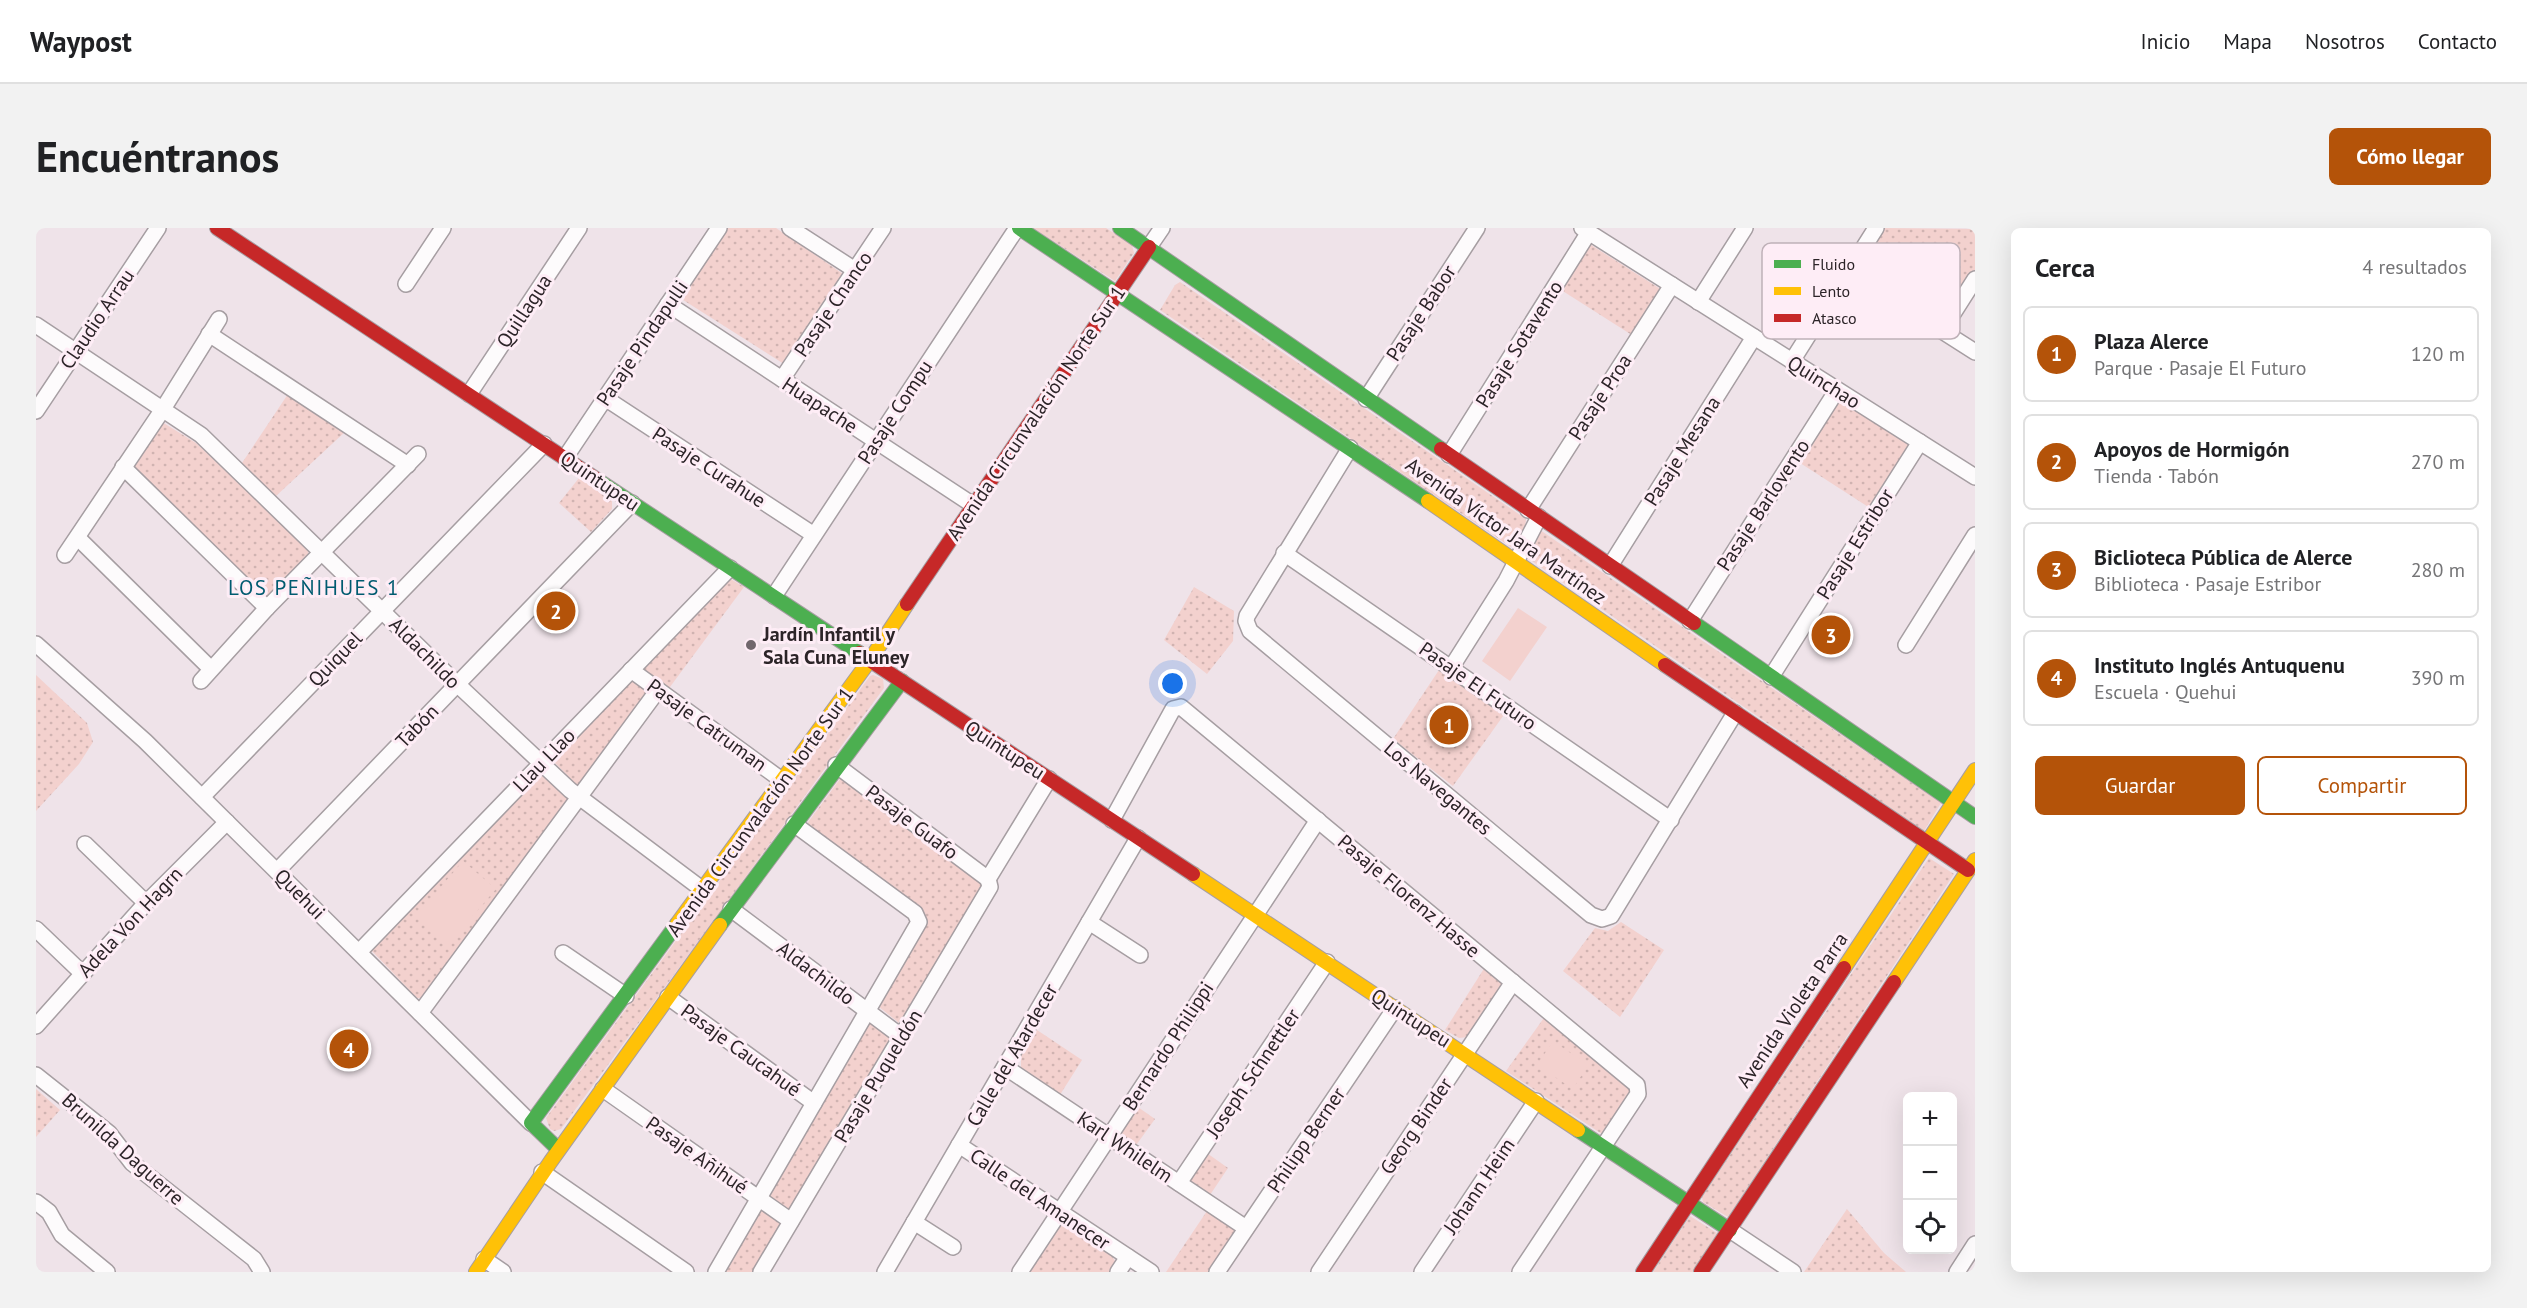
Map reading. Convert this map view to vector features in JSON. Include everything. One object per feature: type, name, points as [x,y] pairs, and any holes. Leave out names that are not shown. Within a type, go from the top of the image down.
[{"type":"street","name":"Claudio Arrau","points":[[36,411],[158,228]]},
{"type":"street","name":"Quintupeu","points":[[217,228],[1793,1272]]},
{"type":"street","points":[[406,284],[443,228]]},
{"type":"street","name":"Pasaje Pindapulli","points":[[565,458],[719,228]]},
{"type":"street","points":[[790,228],[855,270]]},
{"type":"street","name":"Pasaje Chanco","points":[[782,379],[883,228]]},
{"type":"street","name":"Avenida Víctor Jara Martínez","points":[[1018,228],[1350,448],[1927,843],[1973,868]]},
{"type":"street","name":"Pasaje Compu","points":[[774,596],[1018,228]]},
{"type":"street","name":"Avenida Víctor Jara Martínez","points":[[1120,228],[1975,817]]},
{"type":"street","name":"Avenida Circunvalación Norte Sur 1","points":[[531,1123],[870,660],[1162,228]]},
{"type":"street","name":"Pasaje Babor","points":[[1366,399],[1477,228]]},
{"type":"street","points":[[1698,302],[1745,228]]},
{"type":"street","points":[[1866,243],[1876,228]]},
{"type":"street","name":"Quinchao","points":[[1586,230],[1975,477]]},
{"type":"street","name":"Pasaje Sotavento","points":[[1449,455],[1586,230]]},
{"type":"street","name":"Quillagua","points":[[469,394],[571,231]]},
{"type":"street","points":[[1960,303],[1975,279]]},
{"type":"street","name":"Pasaje Proa","points":[[1451,668],[1506,581],[1534,514],[1672,285]]},
{"type":"street","name":"Huapache","points":[[668,304],[973,505]]},
{"type":"street","points":[[65,555],[163,409],[219,318]]},
{"type":"street","name":"Aldachildo","points":[[36,325],[201,435],[457,684],[579,798],[703,890]]},
{"type":"street","points":[[201,681],[267,608],[413,460],[209,334]]},
{"type":"street","name":"Pasaje Mesana","points":[[1610,566],[1754,337]]},
{"type":"street","points":[[1792,361],[1806,339]]},
{"type":"street","points":[[1955,339],[1975,352]]},
{"type":"street","name":"Pasaje Barlovento","points":[[1690,621],[1837,390]]},
{"type":"street","name":"Pasaje Curahue","points":[[605,398],[814,535]]},
{"type":"street","name":"Pasaje Estribor","points":[[1771,677],[1920,442]]},
{"type":"street","name":"Quiquel","points":[[202,797],[544,444]]},
{"type":"street","name":"Los Navegantes","points":[[1350,448],[1247,616],[1246,621],[1250,631],[1591,915],[1602,919],[1611,916],[1734,713]]},
{"type":"street","points":[[123,467],[267,608]]},
{"type":"street","name":"Tabón","points":[[277,871],[632,503]]},
{"type":"street","points":[[1906,645],[1975,535]]},
{"type":"street","points":[[78,538],[212,669]]},
{"type":"street","name":"Pasaje El Futuro","points":[[1284,553],[1671,820]]},
{"type":"street","name":"Llau Llao","points":[[358,952],[730,568]]},
{"type":"street","name":"Quehui","points":[[36,644],[145,741],[558,1149]]},
{"type":"street","name":"Pasaje Catruman","points":[[631,670],[783,781]]},
{"type":"street","name":"Avenida Circunvalación Norte Sur 1","points":[[480,1266],[558,1149],[731,909],[836,765],[902,681]]},
{"type":"street","points":[[420,1012],[658,690]]},
{"type":"street","name":"Pasaje Florenz Hasse","points":[[1112,820],[1173,709],[1176,706],[1181,707],[1637,1085],[1639,1089],[1603,1146]]},
{"type":"street","name":"Pasaje Guafo","points":[[836,765],[988,879]]},
{"type":"street","name":"Avenida Violeta Parra","points":[[1643,1272],[1975,770]]},
{"type":"street","name":"Pasaje Puqueldón","points":[[761,1272],[990,887],[988,879],[1049,779]]},
{"type":"street","name":"Bernardo Philippi","points":[[1020,1272],[1317,820]]},
{"type":"street","name":"Adela Von Hagrn","points":[[36,1026],[146,903],[227,822]]},
{"type":"street","name":"Pasaje Puqueldón","points":[[716,1272],[918,926],[919,919],[915,914],[794,824]]},
{"type":"street","name":"Calle del Atardecer","points":[[885,1272],[1138,838]]},
{"type":"street","points":[[85,844],[146,903]]},
{"type":"street","points":[[1701,1272],[1973,868]]},
{"type":"street","name":"Aldachildo","points":[[731,909],[902,1037]]},
{"type":"street","points":[[1089,922],[1140,955]]},
{"type":"street","points":[[36,929],[82,973]]},
{"type":"street","points":[[563,953],[626,996]]},
{"type":"street","name":"Joseph Schnettler","points":[[1179,1183],[1327,963]]},
{"type":"street","name":"Georg Binder","points":[[1319,1272],[1513,982]]},
{"type":"street","name":"Pasaje Caucahué","points":[[668,997],[814,1103]]},
{"type":"street","name":"Philipp Berner","points":[[1216,1272],[1395,1008]]},
{"type":"street","name":"Karl Whilelm","points":[[1005,1067],[1246,1228]]},
{"type":"street","name":"Brunilda Daguerre","points":[[36,1075],[110,1133],[132,1163],[254,1259],[262,1272]]},
{"type":"street","name":"Pasaje Añihué","points":[[603,1089],[791,1221]]},
{"type":"street","name":"Johann Heim","points":[[1422,1272],[1536,1101]]},
{"type":"street","name":"Calle del Amanecer","points":[[959,1145],[1151,1272]]},
{"type":"street","points":[[1520,1272],[1603,1146]]},
{"type":"street","points":[[542,1172],[686,1272]]},
{"type":"street","points":[[36,1202],[48,1212],[62,1235],[107,1272]]},
{"type":"street","points":[[914,1222],[953,1247]]},
{"type":"street","points":[[1957,1272],[1975,1244]]},
{"type":"street","points":[[1118,1272],[1128,1257]]},
{"type":"street","points":[[480,1266],[503,1272]]},
{"type":"shaded area","points":[[726,228],[776,228],[843,274],[784,364],[680,298]]},
{"type":"shaded area","points":[[1033,228],[1106,228],[1132,245],[1134,253],[1115,281]]},
{"type":"shaded area","points":[[1883,228],[1975,229],[1975,271],[1960,295],[1960,243],[1874,243]]},
{"type":"shaded area","points":[[1588,243],[1662,290],[1635,337],[1558,288]]},
{"type":"shaded area","points":[[1180,282],[1526,519],[1523,531],[1516,542],[1511,547],[1160,310],[1175,285]]},
{"type":"shaded area","points":[[288,394],[346,431],[276,496],[242,463]]},
{"type":"shaded area","points":[[1838,401],[1908,444],[1910,448],[1873,510],[1797,461]]},
{"type":"shaded area","points":[[162,422],[196,443],[307,548],[309,556],[268,597],[265,597],[135,471],[134,462]]},
{"type":"shaded area","points":[[579,478],[612,501],[612,509],[591,532],[559,503]]},
{"type":"shaded area","points":[[1540,530],[1941,803],[1924,831],[1526,557]]},
{"type":"shaded area","points":[[729,578],[744,587],[667,691],[642,670]]},
{"type":"shaded area","points":[[1194,587],[1234,611],[1233,641],[1207,674],[1164,640]]},
{"type":"shaded area","points":[[1518,608],[1547,627],[1510,681],[1482,661]]},
{"type":"shaded area","points":[[1441,667],[1506,712],[1453,786],[1393,739]]},
{"type":"shaded area","points":[[36,675],[87,723],[93,742],[79,764],[36,811]]},
{"type":"shaded area","points":[[870,676],[883,679],[884,688],[561,1129],[554,1131],[550,1129],[546,1118]]},
{"type":"shaded area","points":[[627,677],[651,691],[577,785],[552,760]]},
{"type":"shaded area","points":[[541,774],[569,800],[424,998],[417,998],[371,950]]},
{"type":"shaded area","points":[[840,779],[844,779],[985,884],[902,1023],[878,1006],[922,929],[806,825]]},
{"type":"shaded area","points":[[1929,858],[1954,874],[1728,1217],[1703,1202],[1702,1197]]},
{"type":"shaded area","points":[[463,861],[496,889],[448,945],[415,917]]},
{"type":"shaded area","points":[[1621,922],[1664,950],[1620,1017],[1563,971],[1595,928],[1608,931]]},
{"type":"shaded area","points":[[1485,967],[1502,981],[1503,986],[1468,1037],[1459,1038],[1445,1030]]},
{"type":"shaded area","points":[[1546,1015],[1634,1091],[1605,1136],[1506,1071]]},
{"type":"shaded area","points":[[869,1022],[888,1036],[891,1041],[788,1214],[764,1194]]},
{"type":"shaded area","points":[[1037,1030],[1082,1060],[1058,1098],[1021,1073],[1021,1056]]},
{"type":"shaded area","points":[[1553,1041],[1588,1065],[1573,1089],[1537,1065]]},
{"type":"shaded area","points":[[36,1089],[60,1110],[36,1137]]},
{"type":"shaded area","points":[[1135,1105],[1155,1119],[1134,1148],[1120,1138],[1118,1130]]},
{"type":"shaded area","points":[[1204,1151],[1228,1168],[1208,1198],[1190,1186],[1188,1175]]},
{"type":"shaded area","points":[[760,1208],[782,1224],[758,1272],[719,1272]]},
{"type":"shaded area","points":[[1209,1208],[1233,1224],[1237,1231],[1212,1272],[1166,1272]]},
{"type":"shaded area","points":[[1847,1209],[1884,1253],[1906,1272],[1804,1272]]},
{"type":"shaded area","points":[[1690,1216],[1717,1233],[1694,1272],[1653,1272]]},
{"type":"shaded area","points":[[1060,1223],[1112,1256],[1116,1263],[1112,1272],[1029,1272]]},
{"type":"traffic: fast","points":[[1019,228],[1428,501]]},
{"type":"traffic: fast","points":[[1120,228],[1441,449]]},
{"type":"traffic: fast","points":[[599,481],[859,653]]},
{"type":"traffic: fast","points":[[1694,623],[1975,817]]},
{"type":"traffic: fast","points":[[720,925],[902,681]]},
{"type":"traffic: fast","points":[[558,1149],[531,1123],[677,924]]},
{"type":"traffic: fast","points":[[1578,1130],[1730,1230]]},
{"type":"traffic: slow","points":[[1428,501],[1665,665]]},
{"type":"traffic: slow","points":[[677,924],[870,660],[907,604]]},
{"type":"traffic: slow","points":[[1844,968],[1975,770]]},
{"type":"traffic: slow","points":[[1894,982],[1975,860]]},
{"type":"traffic: slow","points":[[1193,874],[1578,1130]]},
{"type":"traffic: slow","points":[[476,1272],[551,1161],[720,925]]},
{"type":"traffic: jam","points":[[217,228],[599,481]]},
{"type":"traffic: jam","points":[[907,604],[1149,247]]},
{"type":"traffic: jam","points":[[1441,449],[1694,623]]},
{"type":"traffic: jam","points":[[859,653],[1193,874]]},
{"type":"traffic: jam","points":[[1665,665],[1968,870]]},
{"type":"traffic: jam","points":[[1643,1272],[1844,968]]},
{"type":"traffic: jam","points":[[1701,1272],[1894,982]]},
{"type":"place","name":"Apoyos de Hormigón","points":[[556,611]]},
{"type":"place","name":"Biclioteca Pública de Alerce","points":[[1831,635]]},
{"type":"place","name":"Jardín Infantil y Sala Cuna Eluney","points":[[751,645]]},
{"type":"place","name":"Plaza Alerce","points":[[1449,725]]},
{"type":"place","name":"Instituto Inglés Antuquenu","points":[[349,1049]]},
{"type":"district","name":"LOS PEÑIHUES 1","points":[[314,588]]}]
